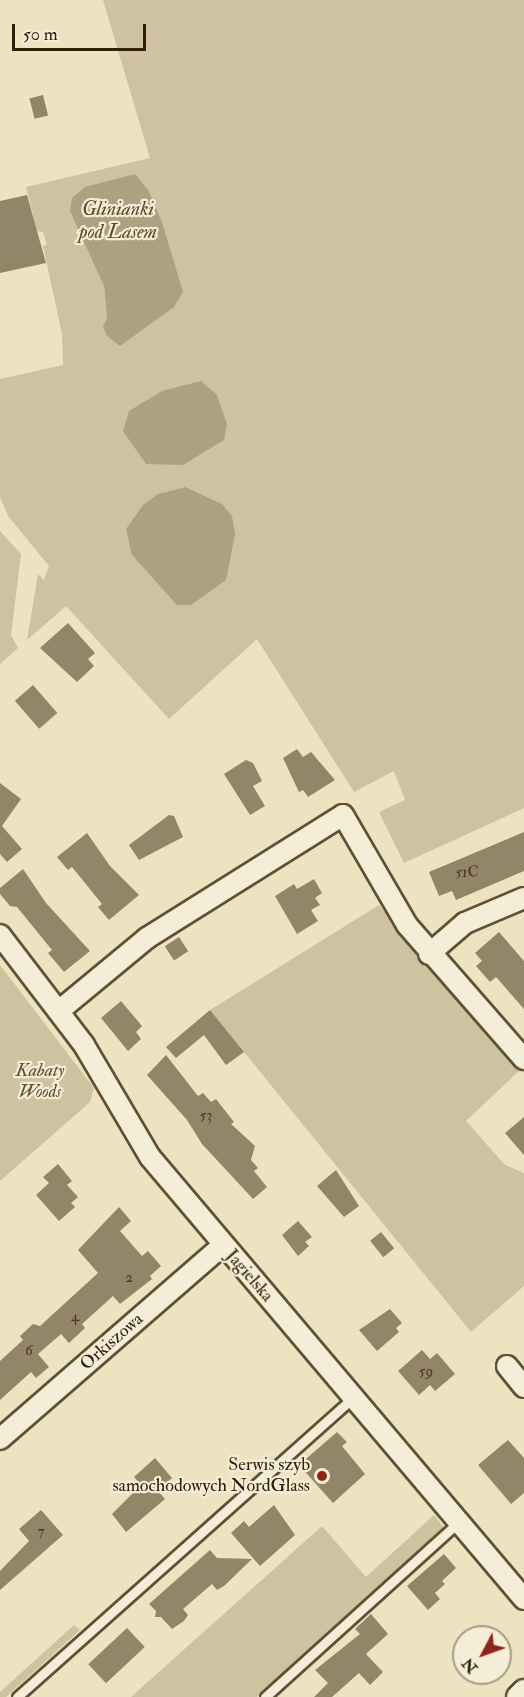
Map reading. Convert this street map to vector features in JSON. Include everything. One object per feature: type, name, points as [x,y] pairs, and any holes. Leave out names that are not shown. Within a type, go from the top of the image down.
[{"type":"street","points":[[60,1010],[147,938],[343,815],[406,925],[429,954],[524,1059]]},
{"type":"street","points":[[429,954],[465,923],[524,898]]},
{"type":"street","name":"Jagielska","points":[[0,935],[60,1010],[134,1135],[223,1245],[524,1599]]},
{"type":"street","name":"Orkiszowa","points":[[0,1439],[223,1245]]},
{"type":"street","points":[[507,1366],[524,1387]]},
{"type":"street","points":[[517,1697],[524,1690]]},
{"type":"lane","points":[[17,1697],[353,1398]]},
{"type":"lane","points":[[265,1697],[459,1522]]},
{"type":"green space","points":[[103,0],[524,0],[524,808],[404,863],[379,812],[405,800],[394,771],[354,792],[257,639],[169,719],[66,606],[27,640],[38,574],[44,580],[49,566],[8,516],[0,497],[0,379],[63,365],[62,334],[43,246],[47,245],[43,232],[37,231],[26,187],[150,158]],"holes":[[[89,247],[149,327],[107,318],[104,286]],[[187,487],[222,504],[178,605],[132,555]]]},
{"type":"green space","points":[[0,531],[21,554],[11,635],[18,648],[0,664]]},
{"type":"green space","points":[[379,905],[486,1035],[520,1070],[466,1121],[505,1165],[524,1173],[524,1286],[471,1332],[210,1010]]},
{"type":"green space","name":"Kabaty Woods","points":[[0,965],[94,1088],[90,1102],[0,1181]]},
{"type":"green space","points":[[434,1515],[445,1529],[257,1697],[131,1697],[322,1526],[366,1577]]},
{"type":"green space","points":[[74,1625],[80,1630],[6,1697],[0,1697],[0,1692]]},
{"type":"water","name":"Glinianki pod Lasem","points":[[135,174],[148,190],[162,222],[183,292],[174,307],[120,346],[107,336],[103,326],[107,318],[104,286],[70,211],[72,198],[85,187]]},
{"type":"water","points":[[201,381],[217,395],[227,424],[224,440],[183,465],[146,464],[123,431],[129,411],[162,391]]},
{"type":"water","points":[[186,487],[222,504],[232,516],[235,534],[226,580],[191,605],[177,605],[132,555],[126,529],[143,505],[158,494]]},
{"type":"building","points":[[43,95],[48,115],[34,119],[29,98]]},
{"type":"building","points":[[27,195],[46,263],[0,273],[0,201]]},
{"type":"building","points":[[68,623],[95,653],[88,659],[94,666],[77,682],[40,648]]},
{"type":"building","points":[[33,685],[57,713],[39,729],[15,701]]},
{"type":"building","points":[[297,749],[303,757],[311,752],[335,780],[308,797],[303,790],[299,792],[283,758]]},
{"type":"building","points":[[246,760],[253,763],[262,781],[253,786],[265,806],[250,815],[224,774]]},
{"type":"building","points":[[0,783],[21,799],[2,826],[22,849],[7,862],[0,854]]},
{"type":"building","points":[[169,815],[174,816],[183,837],[139,860],[129,845]]},
{"type":"building","points":[[524,832],[524,871],[456,900],[452,891],[439,896],[429,872]]},
{"type":"building","points":[[87,833],[110,866],[139,895],[109,920],[98,907],[102,904],[72,867],[68,870],[57,857]]},
{"type":"building","points":[[23,869],[46,903],[90,951],[64,972],[48,953],[52,950],[17,907],[10,906],[0,894],[0,888]]},
{"type":"building","points":[[314,879],[322,893],[315,898],[320,905],[311,910],[318,921],[297,934],[275,896],[294,884],[297,889]]},
{"type":"building","points":[[499,932],[524,961],[524,1009],[496,977],[490,982],[476,966],[482,961],[475,953]]},
{"type":"building","points":[[179,937],[188,951],[174,961],[165,946]]},
{"type":"building","points":[[121,1001],[142,1026],[136,1032],[141,1039],[128,1051],[101,1018]]},
{"type":"building","points":[[210,1010],[244,1052],[226,1065],[204,1035],[176,1058],[166,1047]]},
{"type":"building","points":[[166,1055],[198,1096],[203,1093],[211,1102],[216,1099],[234,1122],[231,1124],[255,1146],[251,1160],[258,1168],[254,1171],[267,1187],[253,1199],[202,1144],[187,1120],[147,1075]]},
{"type":"building","points":[[524,1117],[524,1155],[505,1133]]},
{"type":"building","points":[[58,1164],[72,1181],[67,1185],[78,1197],[71,1203],[75,1207],[59,1221],[36,1195],[49,1183],[43,1177]]},
{"type":"building","points":[[336,1170],[359,1206],[344,1217],[317,1186]]},
{"type":"building","points":[[119,1207],[131,1221],[120,1231],[142,1256],[148,1251],[161,1266],[150,1276],[152,1279],[120,1304],[113,1296],[82,1324],[85,1328],[69,1343],[61,1334],[38,1354],[49,1367],[36,1378],[31,1372],[0,1400],[0,1361],[23,1340],[20,1336],[33,1324],[40,1326],[98,1273],[78,1250]]},
{"type":"building","points":[[298,1221],[312,1237],[305,1242],[309,1246],[298,1256],[282,1235]]},
{"type":"building","points":[[381,1232],[394,1248],[383,1257],[370,1241]]},
{"type":"building","points":[[390,1309],[402,1323],[396,1328],[399,1332],[377,1351],[359,1330]]},
{"type":"building","points":[[422,1350],[430,1359],[437,1353],[455,1374],[435,1391],[430,1385],[419,1395],[398,1371]]},
{"type":"building","points":[[337,1432],[347,1442],[342,1446],[365,1474],[333,1503],[299,1465]]},
{"type":"building","points":[[508,1440],[524,1458],[524,1493],[511,1504],[478,1465]]},
{"type":"building","points":[[155,1458],[172,1478],[158,1491],[165,1499],[126,1532],[112,1514],[141,1485],[134,1477]]},
{"type":"building","points":[[274,1505],[295,1535],[260,1566],[231,1533],[244,1521],[249,1527]]},
{"type":"building","points":[[41,1510],[63,1535],[0,1590],[0,1571],[29,1541],[19,1529]]},
{"type":"building","points":[[210,1550],[217,1558],[252,1559],[224,1586],[217,1590],[212,1584],[183,1609],[188,1615],[184,1621],[172,1629],[161,1617],[155,1617],[156,1611],[149,1604]]},
{"type":"building","points":[[444,1554],[456,1568],[442,1581],[445,1584],[435,1593],[440,1599],[428,1610],[407,1586]]},
{"type":"building","points":[[371,1614],[388,1634],[366,1654],[383,1672],[370,1685],[359,1673],[332,1697],[314,1697],[328,1683],[315,1670],[360,1634],[355,1629]]},
{"type":"building","points":[[127,1628],[145,1647],[106,1683],[88,1664]]},
{"type":"place","name":"Serwis szyb samochodowych NordGlass","points":[[322,1476]]}]
